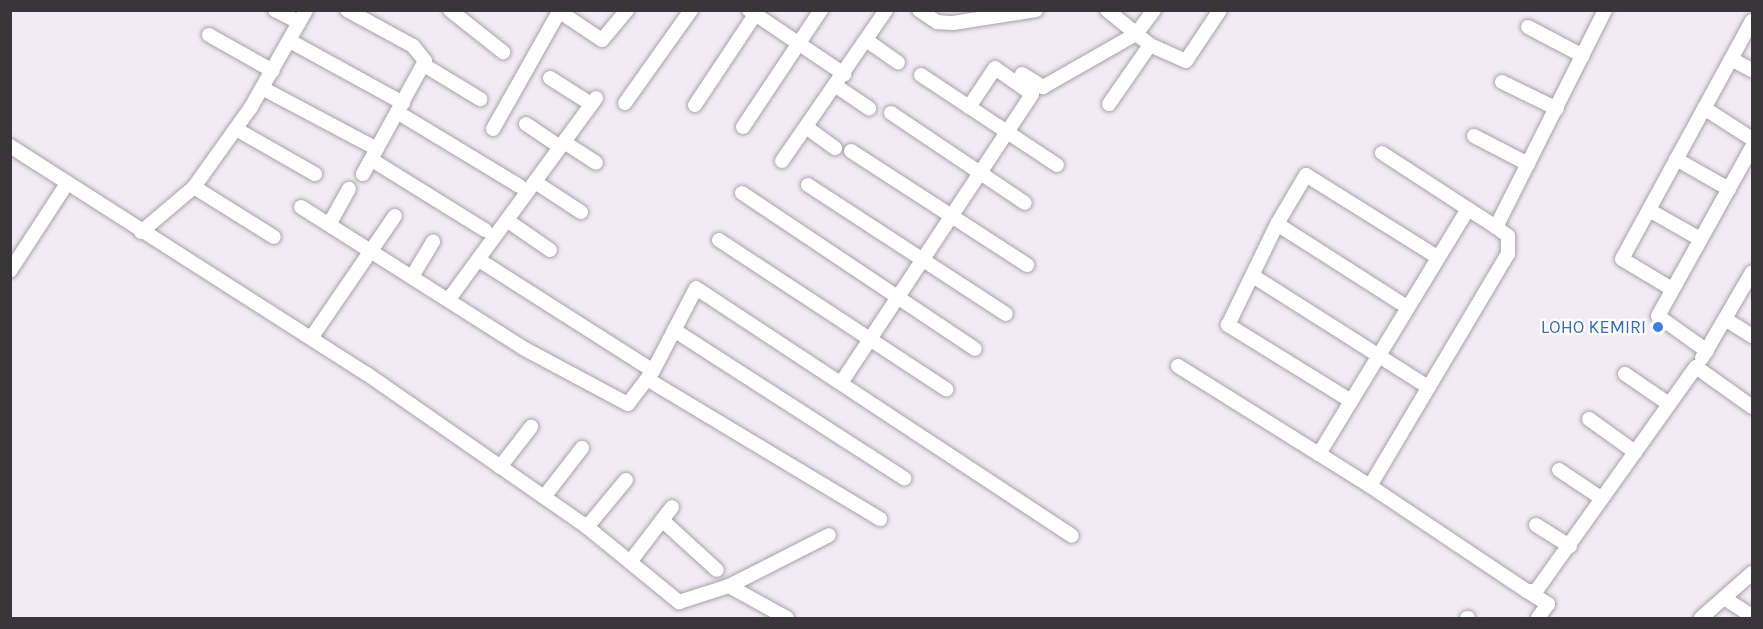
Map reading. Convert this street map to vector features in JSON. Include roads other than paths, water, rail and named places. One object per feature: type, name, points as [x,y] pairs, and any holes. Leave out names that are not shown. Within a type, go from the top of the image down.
[{"type":"street","points":[[141,232],[194,187],[236,129],[273,71],[303,16],[275,10]]},
{"type":"street","points":[[347,10],[413,46],[423,54],[424,65],[363,174]]},
{"type":"street","points":[[450,10],[503,52]]},
{"type":"street","points":[[493,129],[558,11],[602,40],[627,10]]},
{"type":"street","points":[[625,103],[691,10]]},
{"type":"street","points":[[743,127],[821,10]]},
{"type":"street","points":[[782,161],[840,80],[886,10]]},
{"type":"street","points":[[919,10],[937,22],[953,23],[1036,10]]},
{"type":"street","points":[[1107,10],[1150,45],[1186,61],[1220,10]]},
{"type":"street","points":[[1022,74],[1043,87],[1136,34],[1154,10]]},
{"type":"street","points":[[1496,227],[1605,10]]},
{"type":"street","points":[[695,105],[754,12],[800,43],[869,108]]},
{"type":"street","points":[[1671,289],[1622,259],[1752,21]]},
{"type":"street","points":[[1528,27],[1583,56]]},
{"type":"street","points":[[209,35],[273,71]]},
{"type":"street","points":[[866,40],[898,62]]},
{"type":"street","points":[[290,41],[400,107],[519,186]]},
{"type":"street","points":[[1109,104],[1150,45]]},
{"type":"street","points":[[1731,59],[1752,70]]},
{"type":"street","points":[[424,65],[480,99]]},
{"type":"street","points":[[841,383],[1032,94],[995,68],[969,106]]},
{"type":"street","points":[[921,75],[1057,165]]},
{"type":"street","points":[[449,299],[594,101],[550,78]]},
{"type":"street","points":[[1502,82],[1557,109]]},
{"type":"street","points":[[262,88],[375,154],[485,230]]},
{"type":"street","points":[[1704,108],[1752,139]]},
{"type":"street","points":[[891,114],[1025,203]]},
{"type":"street","points":[[526,124],[596,163]]},
{"type":"street","points":[[806,127],[835,148]]},
{"type":"street","points":[[236,129],[315,174]]},
{"type":"street","points":[[1474,136],[1528,164]]},
{"type":"street","points":[[10,146],[66,185],[311,339],[500,467],[587,527],[679,602],[729,586],[829,535]]},
{"type":"street","points":[[1707,351],[1659,321],[1671,289],[1752,147]]},
{"type":"street","points":[[851,152],[1027,265]]},
{"type":"street","points":[[1370,486],[1508,254],[1508,236],[1382,153]]},
{"type":"street","points":[[1676,159],[1729,189]]},
{"type":"street","points":[[1351,401],[1229,327],[1277,224],[1306,175],[1437,257]]},
{"type":"street","points":[[535,182],[581,212]]},
{"type":"street","points":[[10,271],[66,185]]},
{"type":"street","points":[[808,185],[1006,314]]},
{"type":"street","points":[[194,187],[274,237]]},
{"type":"street","points":[[330,223],[349,189]]},
{"type":"street","points":[[742,193],[975,349]]},
{"type":"street","points":[[302,207],[375,250],[449,299],[615,401],[627,404],[650,375],[696,288],[1072,536]]},
{"type":"street","points":[[1318,454],[1468,208]]},
{"type":"street","points":[[1649,210],[1700,239]]},
{"type":"street","points":[[311,339],[375,250],[394,216]]},
{"type":"street","points":[[508,220],[550,250]]},
{"type":"street","points":[[1277,224],[1407,307]]},
{"type":"street","points":[[719,240],[946,390]]},
{"type":"street","points":[[413,275],[433,242]]},
{"type":"street","points":[[479,260],[650,375],[880,519]]},
{"type":"street","points":[[1527,591],[1540,587],[1570,546],[1601,498],[1707,351],[1752,272]]},
{"type":"street","points":[[1253,276],[1428,387]]},
{"type":"street","points":[[1725,319],[1752,336]]},
{"type":"street","points":[[674,330],[904,478]]},
{"type":"street","points":[[1178,366],[1370,486],[1548,604],[1538,618]]},
{"type":"street","points":[[1696,367],[1752,407]]},
{"type":"street","points":[[1625,374],[1669,404]]},
{"type":"street","points":[[1589,419],[1635,452]]},
{"type":"street","points":[[500,467],[531,427]]},
{"type":"street","points":[[544,497],[582,448]]},
{"type":"street","points":[[1559,470],[1601,498]]},
{"type":"street","points":[[587,527],[626,480]]},
{"type":"street","points":[[630,562],[672,507]]},
{"type":"street","points":[[662,520],[717,570]]},
{"type":"street","points":[[1536,525],[1570,546]]},
{"type":"street","points":[[1701,618],[1752,573]]},
{"type":"street","points":[[729,586],[787,618]]},
{"type":"street","points":[[1724,598],[1752,616]]},
{"type":"place","name":"LOHO KEMIRI","points":[[1658,327]]}]
